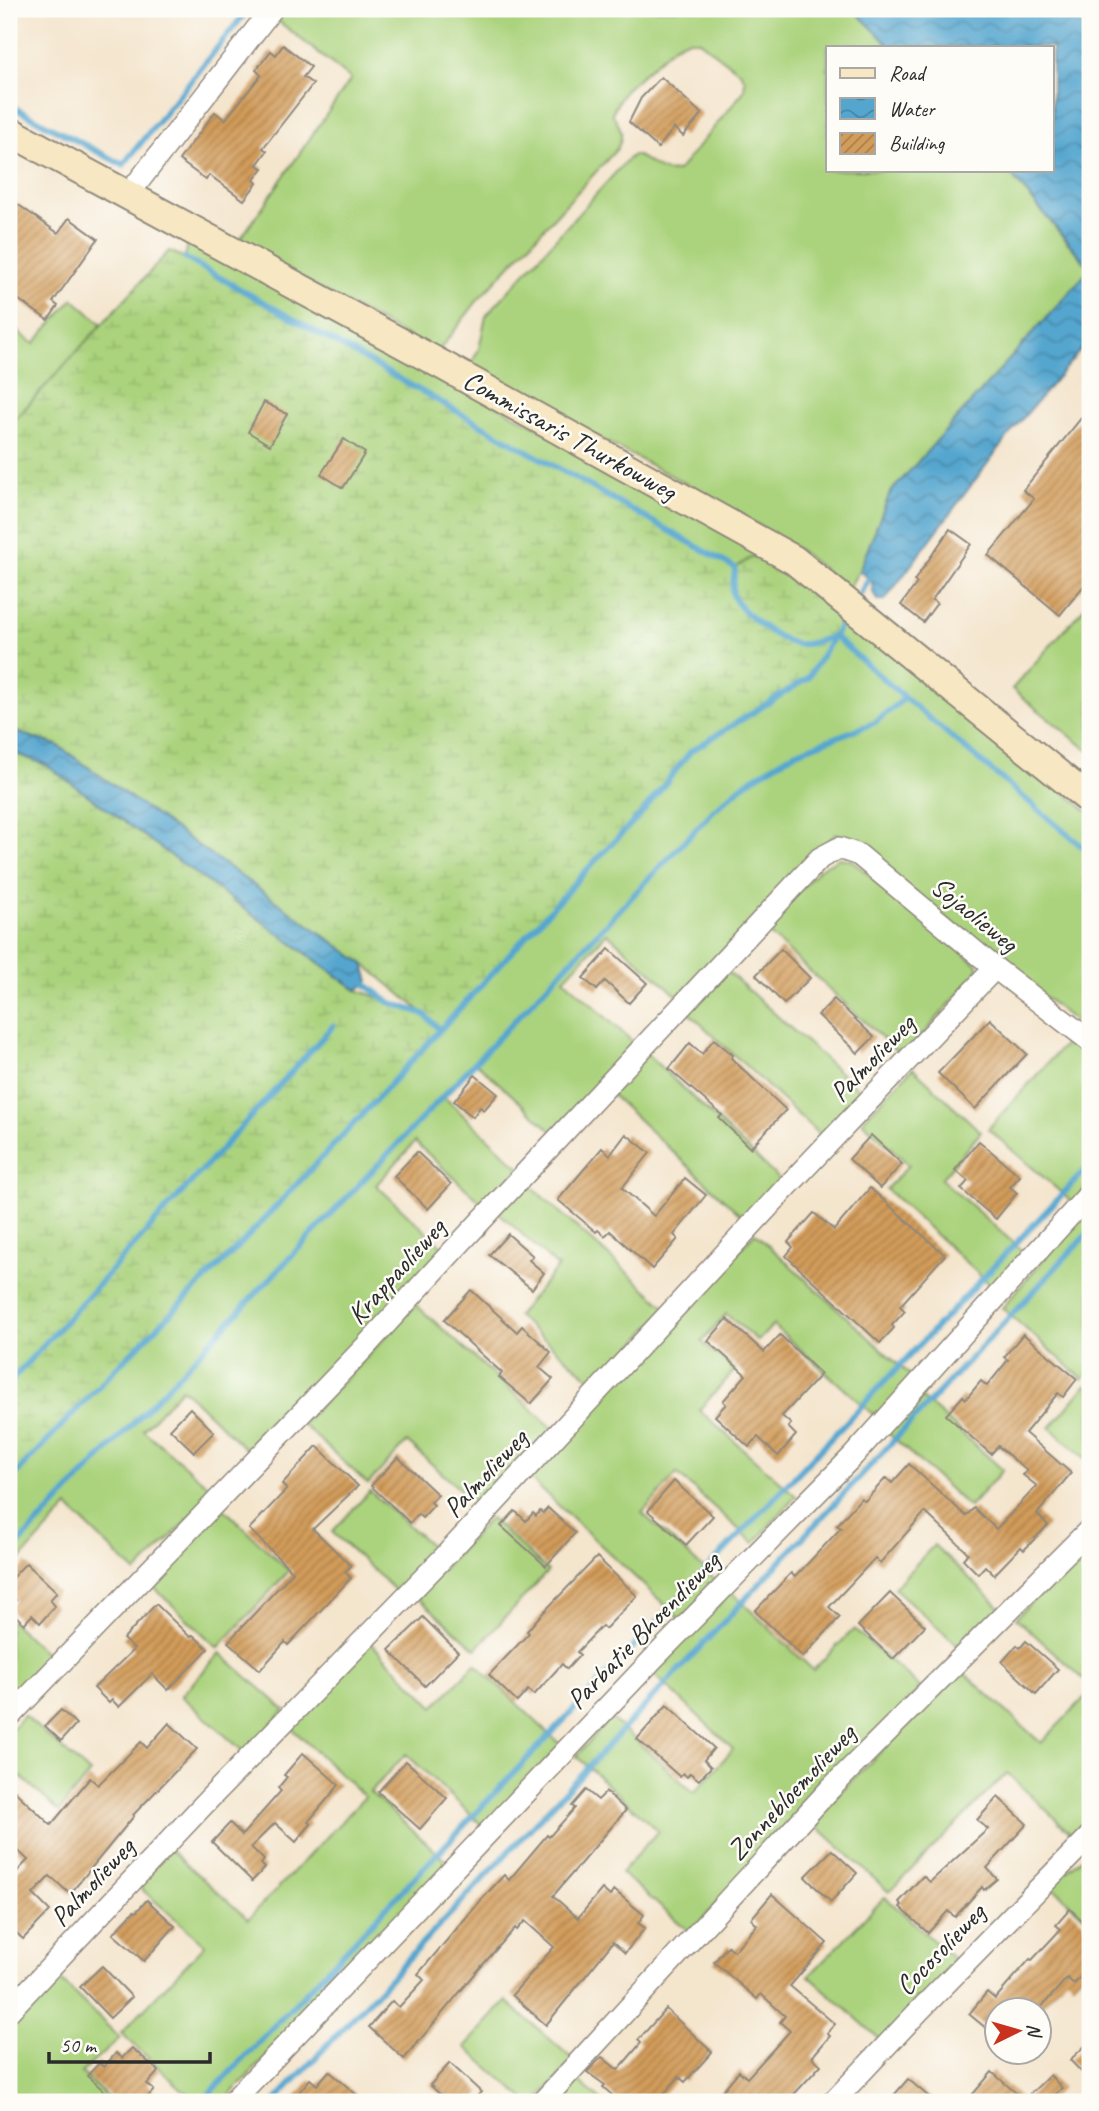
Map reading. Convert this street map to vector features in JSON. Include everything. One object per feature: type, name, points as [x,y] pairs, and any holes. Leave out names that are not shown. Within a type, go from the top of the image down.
[{"type":"main road","name":"Commissaris Thurkowweg","points":[[9,131],[444,366],[794,560],[1090,800]]},
{"type":"street","points":[[128,195],[272,9]]},
{"type":"street","name":"Sojaolieweg","points":[[820,858],[839,848],[859,855],[995,968],[1090,1041]]},
{"type":"street","name":"Krappaolieweg","points":[[9,1717],[364,1348],[820,858]]},
{"type":"street","name":"Palmolieweg","points":[[9,2011],[209,1799],[446,1555],[782,1192],[995,968]]},
{"type":"street","name":"Parbatie Bhoendieweg","points":[[232,2102],[653,1659],[852,1456],[1090,1193]]},
{"type":"street","name":"Zonnebloemolieweg","points":[[542,2102],[831,1788],[1090,1529]]},
{"type":"street","name":"Cocosolieweg","points":[[833,2102],[1090,1836]]},
{"type":"green space","points":[[278,9],[853,9],[890,46],[826,46],[826,172],[1009,172],[1090,269],[890,493],[859,571],[848,589],[799,550],[706,494],[468,369],[479,349],[486,316],[626,161],[633,155],[660,170],[679,170],[744,91],[745,80],[741,73],[698,40],[686,40],[674,46],[625,90],[612,113],[621,131],[617,149],[478,300],[437,353],[237,244],[351,79],[272,16]]},
{"type":"green space","points":[[189,238],[763,550],[735,568],[185,258]]},
{"type":"green space","points":[[169,251],[735,568],[763,550],[846,616],[808,678],[690,751],[641,814],[373,1103],[238,1247],[115,1369],[9,1481],[9,751],[46,765],[357,990],[422,1012],[364,964],[57,745],[9,730],[9,426]]},
{"type":"green space","points":[[73,299],[102,324],[9,426],[9,325],[34,344]]},
{"type":"green space","points":[[1090,601],[1090,752],[1012,689]]},
{"type":"green space","points":[[846,616],[1090,813],[1090,1030],[1088,1032],[863,851],[836,833],[680,998],[607,933],[564,979],[635,1044],[553,1132],[475,1062],[443,1096],[520,1168],[485,1206],[415,1142],[376,1185],[445,1249],[253,1456],[182,1388],[143,1430],[215,1491],[136,1573],[68,1507],[9,1572],[9,1481],[115,1369],[238,1247],[373,1103],[641,814],[691,751],[808,678]]},
{"type":"green space","points":[[839,858],[851,860],[978,965],[978,972],[903,1057],[764,929],[818,870]]},
{"type":"green space","points":[[725,969],[866,1096],[825,1140],[687,1011]]},
{"type":"green space","points":[[1073,1035],[1090,1049],[1090,1183],[1073,1203],[988,1129]]},
{"type":"green space","points":[[647,1054],[782,1182],[748,1222],[611,1094]]},
{"type":"green space","points":[[913,1068],[981,1132],[941,1179],[1025,1253],[995,1289],[886,1189],[909,1165],[862,1121]]},
{"type":"green space","points":[[526,1182],[667,1308],[598,1385],[517,1316],[558,1267],[498,1212]]},
{"type":"green space","points":[[1090,1206],[1090,1371],[1083,1379],[1002,1308]]},
{"type":"green space","points":[[755,1233],[913,1378],[877,1418],[773,1325],[758,1341],[726,1314],[702,1342],[735,1370],[699,1410],[796,1496],[754,1543],[677,1474],[642,1513],[717,1581],[681,1620],[528,1477]]},
{"type":"green space","points":[[416,1305],[555,1430],[482,1509],[407,1442],[368,1484],[302,1424]]},
{"type":"green space","points":[[1086,1385],[1090,1388],[1090,1462],[1050,1428]]},
{"type":"green space","points":[[919,1395],[1003,1470],[969,1507],[887,1432]]},
{"type":"green space","points":[[370,1491],[437,1551],[398,1593],[332,1532]]},
{"type":"green space","points":[[220,1505],[289,1571],[218,1648],[146,1580]]},
{"type":"green space","points":[[490,1518],[548,1571],[476,1649],[417,1597]]},
{"type":"green space","points":[[1090,1539],[1090,1685],[1016,1618]]},
{"type":"green space","points":[[934,1545],[1002,1609],[963,1650],[894,1588]]},
{"type":"green space","points":[[731,1592],[813,1670],[854,1629],[921,1688],[690,1932],[621,1873],[658,1831],[576,1756],[611,1718],[694,1793],[733,1749],[653,1673]]},
{"type":"green space","points":[[9,1619],[52,1659],[18,1699],[9,1690]]},
{"type":"green space","points":[[369,1641],[434,1707],[475,1664],[561,1745],[484,1827],[406,1754],[370,1792],[450,1864],[223,2102],[196,2102],[121,2033],[205,1945],[138,1886],[170,1850],[248,1919],[365,1797],[288,1725]]},
{"type":"green space","points":[[220,1653],[285,1710],[245,1753],[181,1696]]},
{"type":"green space","points":[[962,1671],[1041,1743],[1090,1692],[1090,1829],[1079,1841],[1007,1773],[889,1892],[811,1821]]},
{"type":"green space","points":[[24,1715],[90,1773],[59,1811],[9,1766],[9,1732]]},
{"type":"green space","points":[[1090,1850],[1090,1922],[1051,1886]]},
{"type":"green space","points":[[885,1897],[959,1964],[883,2042],[809,1976]]},
{"type":"green space","points":[[52,1972],[120,2038],[81,2073],[113,2102],[9,2102],[9,2018]]},
{"type":"green space","points":[[506,2001],[574,2060],[536,2102],[528,2102],[465,2047]]},
{"type":"green space","points":[[574,2077],[603,2102],[550,2102]]},
{"type":"water","points":[[853,9],[1090,9],[1090,268],[1009,172],[1054,172],[1054,46],[890,46]]},
{"type":"water","points":[[1090,269],[1090,339],[1012,431],[885,600],[877,600],[872,581],[859,571],[890,493]]},
{"type":"water","points":[[9,730],[57,745],[364,964],[369,981],[357,990],[46,765],[9,751]]},
{"type":"building","points":[[283,45],[311,67],[303,77],[313,84],[263,148],[267,151],[257,165],[263,168],[254,180],[257,183],[244,200],[209,175],[206,180],[179,160],[215,112],[225,120],[261,75],[256,70],[271,51],[276,55]]},
{"type":"building","points":[[661,77],[702,114],[683,136],[674,128],[658,148],[629,122],[641,98]]},
{"type":"building","points":[[9,198],[58,233],[69,218],[98,239],[53,302],[58,306],[48,320],[9,293]]},
{"type":"building","points":[[264,402],[287,414],[270,445],[248,432]]},
{"type":"building","points":[[1090,407],[1090,578],[1060,615],[988,555],[1034,499],[1023,490]]},
{"type":"building","points":[[344,439],[365,453],[343,488],[321,474]]},
{"type":"building","points":[[950,529],[971,544],[932,600],[937,603],[923,622],[901,605]]},
{"type":"building","points":[[609,949],[647,983],[629,1003],[605,981],[597,990],[583,978]]},
{"type":"building","points":[[781,949],[810,978],[784,1004],[756,975]]},
{"type":"building","points":[[834,999],[874,1037],[858,1053],[818,1015]]},
{"type":"building","points":[[990,1019],[1027,1054],[975,1109],[938,1073]]},
{"type":"building","points":[[714,1039],[786,1110],[750,1148],[719,1118],[722,1115],[669,1069],[690,1043],[702,1054]]},
{"type":"building","points":[[475,1075],[498,1094],[484,1110],[480,1107],[473,1117],[454,1101]]},
{"type":"building","points":[[626,1134],[650,1153],[622,1188],[654,1216],[685,1178],[706,1195],[674,1235],[678,1239],[652,1269],[610,1231],[605,1236],[598,1230],[596,1232],[558,1200],[602,1148],[610,1155]]},
{"type":"building","points":[[871,1135],[902,1164],[880,1188],[849,1159]]},
{"type":"building","points":[[979,1141],[1020,1176],[1010,1187],[1017,1193],[996,1219],[961,1189],[968,1181],[955,1170]]},
{"type":"building","points":[[417,1152],[451,1184],[428,1209],[394,1176]]},
{"type":"building","points":[[870,1188],[945,1255],[900,1306],[905,1311],[880,1343],[786,1256],[793,1247],[788,1242],[814,1213],[834,1230]]},
{"type":"building","points":[[508,1234],[533,1256],[529,1260],[544,1273],[532,1289],[489,1255]]},
{"type":"building","points":[[471,1290],[517,1332],[522,1326],[551,1352],[539,1367],[553,1379],[531,1404],[499,1377],[502,1373],[444,1320]]},
{"type":"building","points":[[727,1319],[764,1352],[780,1335],[821,1374],[782,1416],[791,1424],[788,1427],[796,1435],[778,1456],[758,1437],[749,1447],[715,1416],[726,1404],[723,1401],[746,1375],[708,1341]]},
{"type":"building","points":[[1023,1334],[1077,1379],[1063,1397],[1058,1393],[1025,1433],[1071,1473],[1037,1514],[1048,1525],[1024,1550],[1021,1547],[994,1575],[985,1566],[978,1574],[963,1559],[968,1553],[925,1512],[880,1563],[875,1558],[829,1607],[840,1617],[803,1657],[755,1611],[791,1573],[795,1577],[841,1528],[837,1525],[861,1498],[865,1501],[886,1478],[892,1483],[909,1464],[966,1516],[974,1508],[996,1529],[1037,1486],[1023,1475],[1027,1471],[998,1446],[991,1454],[946,1415],[963,1396],[966,1399],[981,1381],[987,1386],[1008,1360],[1004,1357]]},
{"type":"building","points":[[190,1408],[214,1432],[194,1452],[170,1429]]},
{"type":"building","points":[[317,1446],[358,1486],[313,1529],[351,1566],[345,1572],[351,1578],[288,1645],[285,1642],[260,1670],[228,1642],[293,1572],[249,1529],[287,1489],[282,1484]]},
{"type":"building","points":[[398,1457],[438,1495],[431,1502],[434,1505],[422,1518],[418,1514],[410,1523],[371,1486]]},
{"type":"building","points":[[674,1481],[713,1516],[686,1545],[648,1511]]},
{"type":"building","points":[[548,1508],[575,1533],[546,1566],[501,1526],[515,1511],[526,1521],[533,1513],[536,1516]]},
{"type":"building","points":[[597,1557],[637,1596],[605,1629],[602,1626],[577,1652],[580,1655],[567,1669],[562,1664],[534,1695],[528,1690],[517,1702],[489,1675],[529,1633],[527,1631],[538,1618]]},
{"type":"building","points":[[26,1563],[57,1592],[50,1600],[55,1606],[40,1623],[32,1615],[24,1624],[9,1609],[16,1600],[9,1593],[9,1581]]},
{"type":"building","points":[[890,1593],[925,1626],[893,1659],[858,1626]]},
{"type":"building","points":[[156,1604],[190,1637],[193,1635],[208,1649],[168,1690],[152,1674],[119,1707],[112,1700],[109,1703],[94,1688],[134,1649],[123,1639]]},
{"type":"building","points":[[423,1617],[458,1652],[425,1686],[389,1650]]},
{"type":"building","points":[[1026,1641],[1058,1669],[1036,1694],[1002,1662],[1017,1645],[1020,1648]]},
{"type":"building","points":[[667,1705],[714,1748],[704,1760],[711,1767],[699,1780],[690,1773],[687,1777],[683,1773],[680,1777],[637,1739]]},
{"type":"building","points":[[61,1710],[76,1724],[61,1741],[45,1726]]},
{"type":"building","points":[[169,1723],[197,1749],[133,1815],[70,1894],[50,1876],[33,1894],[50,1911],[23,1939],[9,1926],[9,1880],[28,1860],[9,1842],[9,1786],[51,1825],[90,1778],[98,1785],[141,1742],[147,1748]]},
{"type":"building","points":[[303,1753],[339,1785],[308,1822],[311,1824],[296,1842],[275,1823],[251,1847],[264,1860],[261,1864],[265,1868],[252,1881],[212,1842],[230,1823],[242,1835],[281,1791],[278,1788],[287,1777],[284,1775]]},
{"type":"building","points":[[406,1761],[447,1798],[420,1829],[378,1792]]},
{"type":"building","points":[[586,1790],[598,1800],[606,1792],[626,1810],[553,1896],[578,1918],[602,1889],[610,1896],[614,1890],[644,1915],[638,1923],[645,1928],[625,1953],[613,1942],[546,2025],[512,1995],[554,1947],[525,1921],[517,1930],[515,1928],[479,1969],[404,2059],[369,2027],[392,2001],[399,2007],[424,1980],[418,1974],[504,1875],[509,1880],[547,1835],[549,1837],[575,1808],[572,1806]]},
{"type":"building","points":[[998,1797],[1027,1824],[987,1868],[997,1879],[984,1890],[982,1887],[955,1917],[948,1911],[928,1933],[900,1907],[902,1905],[899,1902],[923,1876],[930,1882],[988,1829],[977,1820]]},
{"type":"building","points":[[832,1850],[857,1873],[831,1902],[805,1877]]},
{"type":"building","points":[[772,1894],[827,1943],[790,1986],[835,2024],[827,2033],[830,2036],[812,2057],[821,2065],[787,2102],[713,2102],[739,2071],[747,2078],[790,2031],[780,2022],[785,2016],[761,1994],[757,1999],[714,1962],[728,1946],[734,1951],[757,1925],[751,1919]]},
{"type":"building","points":[[147,1900],[175,1926],[144,1961],[113,1934]]},
{"type":"building","points":[[1070,1909],[1090,1928],[1090,1967],[1074,1984],[1067,1978],[1051,1996],[998,1996],[1061,1929],[1056,1925]]},
{"type":"building","points":[[102,1966],[132,1997],[110,2018],[80,1987]]},
{"type":"building","points":[[987,1992],[992,1996],[984,1996],[984,2026],[969,2014]]},
{"type":"building","points":[[666,2009],[712,2052],[685,2082],[679,2077],[657,2102],[620,2102],[603,2087],[605,2085],[587,2072],[602,2057],[618,2070],[641,2043],[638,2040]]},
{"type":"building","points":[[1090,2041],[1090,2081],[1070,2060]]},
{"type":"building","points":[[132,2048],[159,2071],[147,2084],[154,2090],[143,2102],[117,2102],[87,2076],[99,2063],[104,2067],[116,2053],[122,2058]]},
{"type":"building","points":[[450,2063],[481,2092],[472,2102],[448,2102],[430,2085]]},
{"type":"building","points":[[329,2071],[365,2102],[291,2102],[310,2079],[317,2085]]},
{"type":"building","points":[[992,2072],[1024,2100],[1050,2075],[1062,2088],[1047,2102],[966,2102]]},
{"type":"building","points":[[908,2079],[935,2102],[888,2102]]},
{"type":"waterway","points":[[9,105],[123,165],[246,12]]},
{"type":"waterway","points":[[9,1554],[715,809],[747,782],[794,753],[874,723],[905,698],[834,636],[797,644],[761,625],[743,609],[733,595],[735,568],[185,258]]},
{"type":"waterway","points":[[855,602],[873,572]]},
{"type":"waterway","points":[[9,1481],[115,1369],[238,1247],[373,1103],[641,814],[691,751],[808,678],[847,614]]},
{"type":"waterway","points":[[905,698],[1090,853]]},
{"type":"waterway","points":[[360,980],[389,1002],[424,1014],[440,1030]]},
{"type":"waterway","points":[[9,1383],[333,1026]]},
{"type":"waterway","points":[[202,2102],[1090,1165]]},
{"type":"waterway","points":[[274,2102],[1090,1231]]}]
